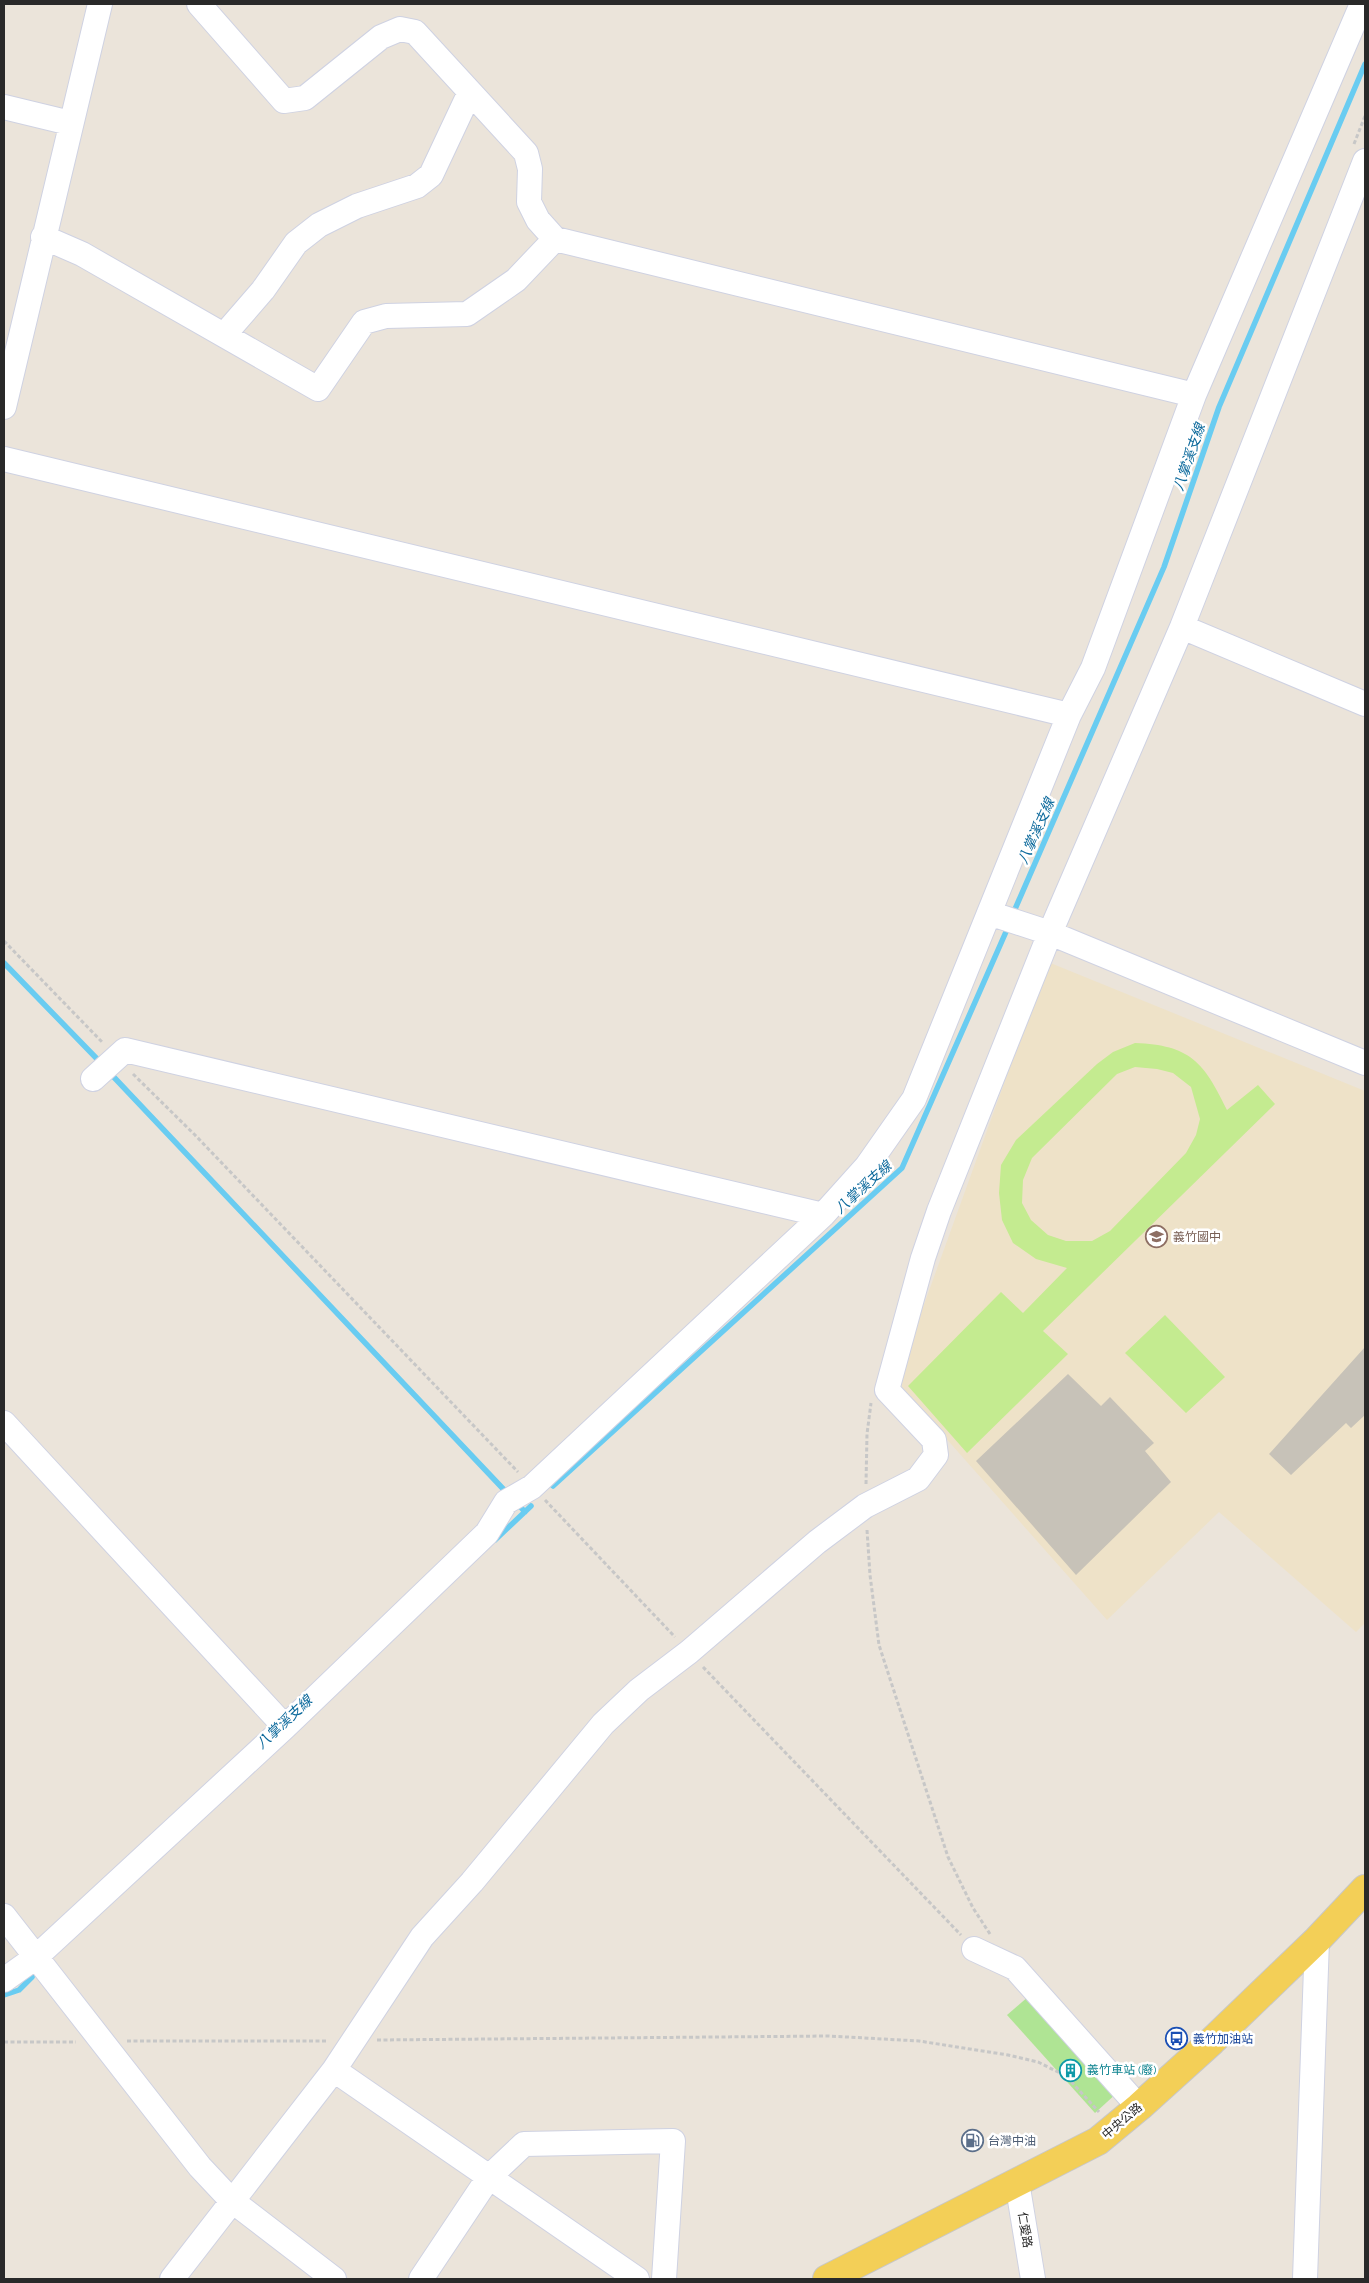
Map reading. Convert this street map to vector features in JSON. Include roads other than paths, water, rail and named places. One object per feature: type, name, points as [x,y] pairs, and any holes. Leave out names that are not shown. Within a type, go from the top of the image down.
[{"type":"main road","name":"中央公路","points":[[826,2279],[1098,2140],[1131,2098],[1317,1940],[1365,1889]]},
{"type":"street","points":[[4,407],[70,123],[100,4]]},
{"type":"street","points":[[198,4],[284,101],[306,98],[381,37],[400,29],[415,32],[526,153],[530,169],[529,202],[538,220],[555,239],[1194,395]]},
{"type":"street","points":[[4,1980],[36,1957],[285,1728],[487,1533],[521,1493],[823,1215],[867,1166],[914,1099],[1004,917],[1069,715],[1093,668],[1194,395],[1362,4]]},
{"type":"street","points":[[224,335],[263,290],[296,244],[319,224],[357,206],[417,186],[431,175],[470,92]]},
{"type":"street","points":[[4,107],[70,123]]},
{"type":"street","points":[[172,2279],[231,2200],[334,2070],[422,1936],[472,1882],[603,1724],[639,1690],[689,1652],[853,1513],[918,1479],[936,1455],[934,1440],[887,1390],[923,1258],[1050,933],[1182,627],[1365,161]]},
{"type":"street","points":[[43,237],[82,254],[318,389],[364,322],[386,316],[467,314],[516,280],[555,239]]},
{"type":"street","points":[[4,459],[1069,715]]},
{"type":"street","points":[[1182,627],[1365,704]]},
{"type":"street","points":[[1004,917],[1050,933],[1365,1063]]},
{"type":"street","points":[[104,1067],[126,1050],[823,1215]]},
{"type":"street","points":[[4,1423],[285,1728]]},
{"type":"street","points":[[4,1916],[200,2167],[231,2200],[334,2279]]},
{"type":"street","points":[[1305,2279],[1317,1940]]},
{"type":"street","points":[[974,1949],[1015,1968],[1131,2098]]},
{"type":"street","points":[[334,2070],[637,2279]]},
{"type":"street","points":[[421,2279],[489,2177],[524,2144],[673,2140],[664,2279]]},
{"type":"street","name":"仁愛路","points":[[1017,2182],[1033,2279]]},
{"type":"waterway","name":"八掌溪支線","points":[[1012,916],[1164,567],[1219,407],[1365,64]]},
{"type":"waterway","name":"八掌溪支線","points":[[553,1486],[902,1168],[1009,925]]},
{"type":"waterway","points":[[4,963],[101,1063]]},
{"type":"waterway","points":[[109,1072],[508,1494]]},
{"type":"waterway","points":[[516,1502],[525,1512]]},
{"type":"waterway","name":"八掌溪支線","points":[[495,1540],[531,1506]]},
{"type":"waterway","name":"八掌溪支線","points":[[4,1995],[19,1990],[32,1977]]},
{"type":"place","name":"義竹國中","points":[[1157,1237]]},
{"type":"place","name":"義竹加油站","points":[[1177,2039]]},
{"type":"place","name":"義竹車站 (廢)","points":[[1071,2070]]},
{"type":"place","name":"台灣中油","points":[[972,2141]]}]
